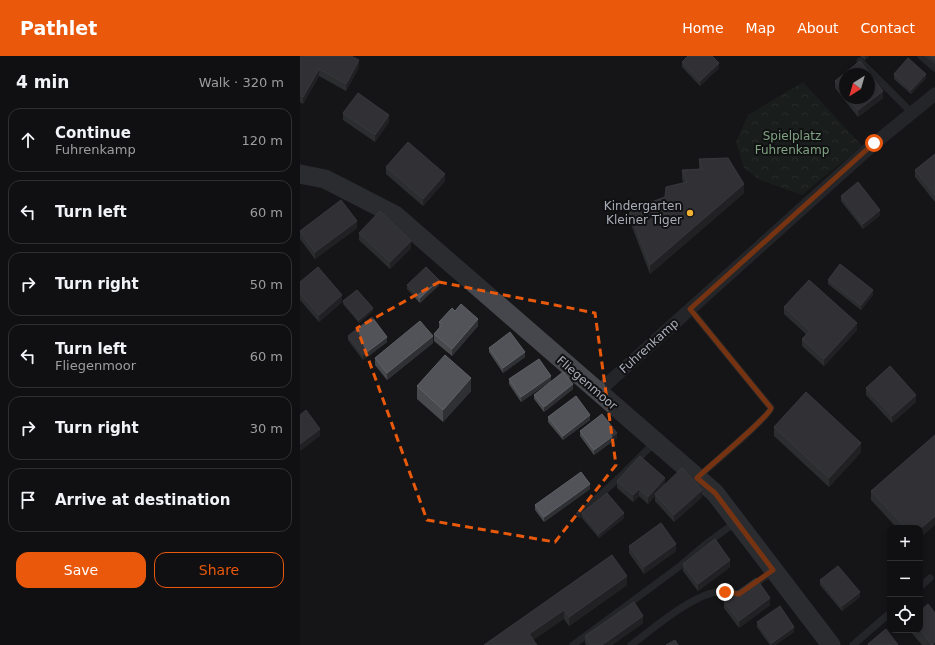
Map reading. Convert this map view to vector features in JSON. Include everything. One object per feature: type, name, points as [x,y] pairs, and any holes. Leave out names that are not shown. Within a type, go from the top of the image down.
[{"type":"street","name":"Fuhrenkamp","points":[[598,392],[874,143],[935,94]]},
{"type":"street","name":"Fliegenmoor","points":[[300,174],[325,180],[395,215],[715,493],[831,645]]},
{"type":"lane","points":[[921,56],[935,68]]},
{"type":"lane","points":[[860,61],[912,113]]},
{"type":"lane","points":[[690,309],[771,408],[770,412],[697,478]]},
{"type":"lane","points":[[580,514],[655,442]]},
{"type":"lane","points":[[573,645],[680,566],[707,543],[736,522]]},
{"type":"lane","points":[[631,645],[692,600],[713,592],[739,594],[773,570]]},
{"type":"lane","points":[[923,584],[930,578]]},
{"type":"lane","points":[[853,645],[887,616]]},
{"type":"highlighted area","points":[[439,282],[595,313],[616,465],[555,542],[427,520],[357,328]]},
{"type":"green space","name":"Spielplatz Fuhrenkamp","points":[[803,82],[862,146],[802,195],[760,180],[744,168],[736,142],[748,115]]},
{"type":"building","points":[[300,56],[351,56],[359,60],[346,84],[319,69],[303,97],[300,95]]},
{"type":"building","points":[[688,56],[712,56],[719,63],[700,81],[682,62]]},
{"type":"building","points":[[908,58],[926,74],[911,90],[894,74]]},
{"type":"building","points":[[860,61],[865,68],[851,68]]},
{"type":"building","points":[[839,78],[839,86],[835,81]]},
{"type":"building","points":[[875,81],[883,91],[875,97]]},
{"type":"building","points":[[358,93],[389,115],[375,135],[343,113]]},
{"type":"building","points":[[853,104],[866,104],[858,110]]},
{"type":"building","points":[[408,142],[445,174],[423,199],[386,167]]},
{"type":"building","points":[[935,154],[935,195],[915,170]]},
{"type":"building","points":[[728,158],[744,184],[650,265],[629,210],[665,197],[666,187],[687,182],[682,170],[702,169],[699,159]]},
{"type":"building","points":[[858,182],[880,210],[863,224],[841,196]]},
{"type":"building","points":[[341,200],[357,221],[315,252],[300,231]]},
{"type":"building","points":[[380,211],[411,241],[390,262],[359,233]]},
{"type":"building","points":[[840,264],[873,290],[861,305],[828,280]]},
{"type":"building","points":[[318,267],[342,295],[319,315],[300,293],[300,282]]},
{"type":"building","points":[[426,267],[439,280],[420,298],[407,285]]},
{"type":"building","points":[[809,280],[857,323],[824,359],[802,339],[810,331],[784,307]]},
{"type":"building","points":[[357,290],[373,308],[359,320],[343,301]]},
{"type":"building","points":[[461,304],[478,319],[452,349],[434,334],[442,325],[439,322],[452,308],[455,311]]},
{"type":"building","points":[[372,317],[387,337],[363,355],[348,336]]},
{"type":"building","points":[[420,321],[433,336],[387,373],[375,358]]},
{"type":"building","points":[[510,332],[525,352],[503,368],[489,348]]},
{"type":"building","points":[[445,355],[471,378],[443,410],[417,386]]},
{"type":"building","points":[[539,359],[551,376],[521,397],[509,379]]},
{"type":"building","points":[[890,366],[916,395],[892,416],[866,388]]},
{"type":"building","points":[[563,372],[573,384],[544,407],[534,395]]},
{"type":"building","points":[[806,392],[861,443],[829,478],[774,427]]},
{"type":"building","points":[[576,396],[590,415],[563,436],[548,417]]},
{"type":"building","points":[[306,410],[320,429],[300,444],[300,415]]},
{"type":"building","points":[[602,414],[617,433],[594,450],[580,431]]},
{"type":"building","points":[[935,435],[935,516],[923,526],[923,525],[903,525],[871,491]]},
{"type":"building","points":[[640,456],[665,478],[648,497],[639,489],[633,495],[617,481]]},
{"type":"building","points":[[682,468],[702,490],[674,515],[655,494]]},
{"type":"building","points":[[581,472],[590,484],[544,517],[535,505]]},
{"type":"building","points":[[607,493],[624,513],[599,534],[582,513]]},
{"type":"building","points":[[661,523],[676,544],[644,567],[629,546]]},
{"type":"building","points":[[715,539],[730,560],[698,584],[683,564]]},
{"type":"building","points":[[612,555],[627,576],[569,617],[564,610],[529,634],[537,645],[484,645]]},
{"type":"building","points":[[838,566],[860,592],[842,606],[820,580]]},
{"type":"building","points":[[756,578],[770,598],[739,621],[724,601]]},
{"type":"building","points":[[634,602],[643,616],[602,645],[591,645],[585,636]]},
{"type":"building","points":[[928,604],[935,613],[935,642],[932,645],[922,633],[923,608]]},
{"type":"building","points":[[780,606],[794,627],[772,643],[757,622]]},
{"type":"building","points":[[886,629],[887,633],[889,633],[898,645],[869,645],[868,644]]},
{"type":"building","points":[[675,640],[678,645],[666,645]]},
{"type":"place","name":"Kindergarten Kleiner Tiger","points":[[690,213]]},
{"type":"route","points":[[725,592],[739,594],[773,570],[715,493],[697,478],[770,412],[771,408],[690,309],[874,143]]}]
